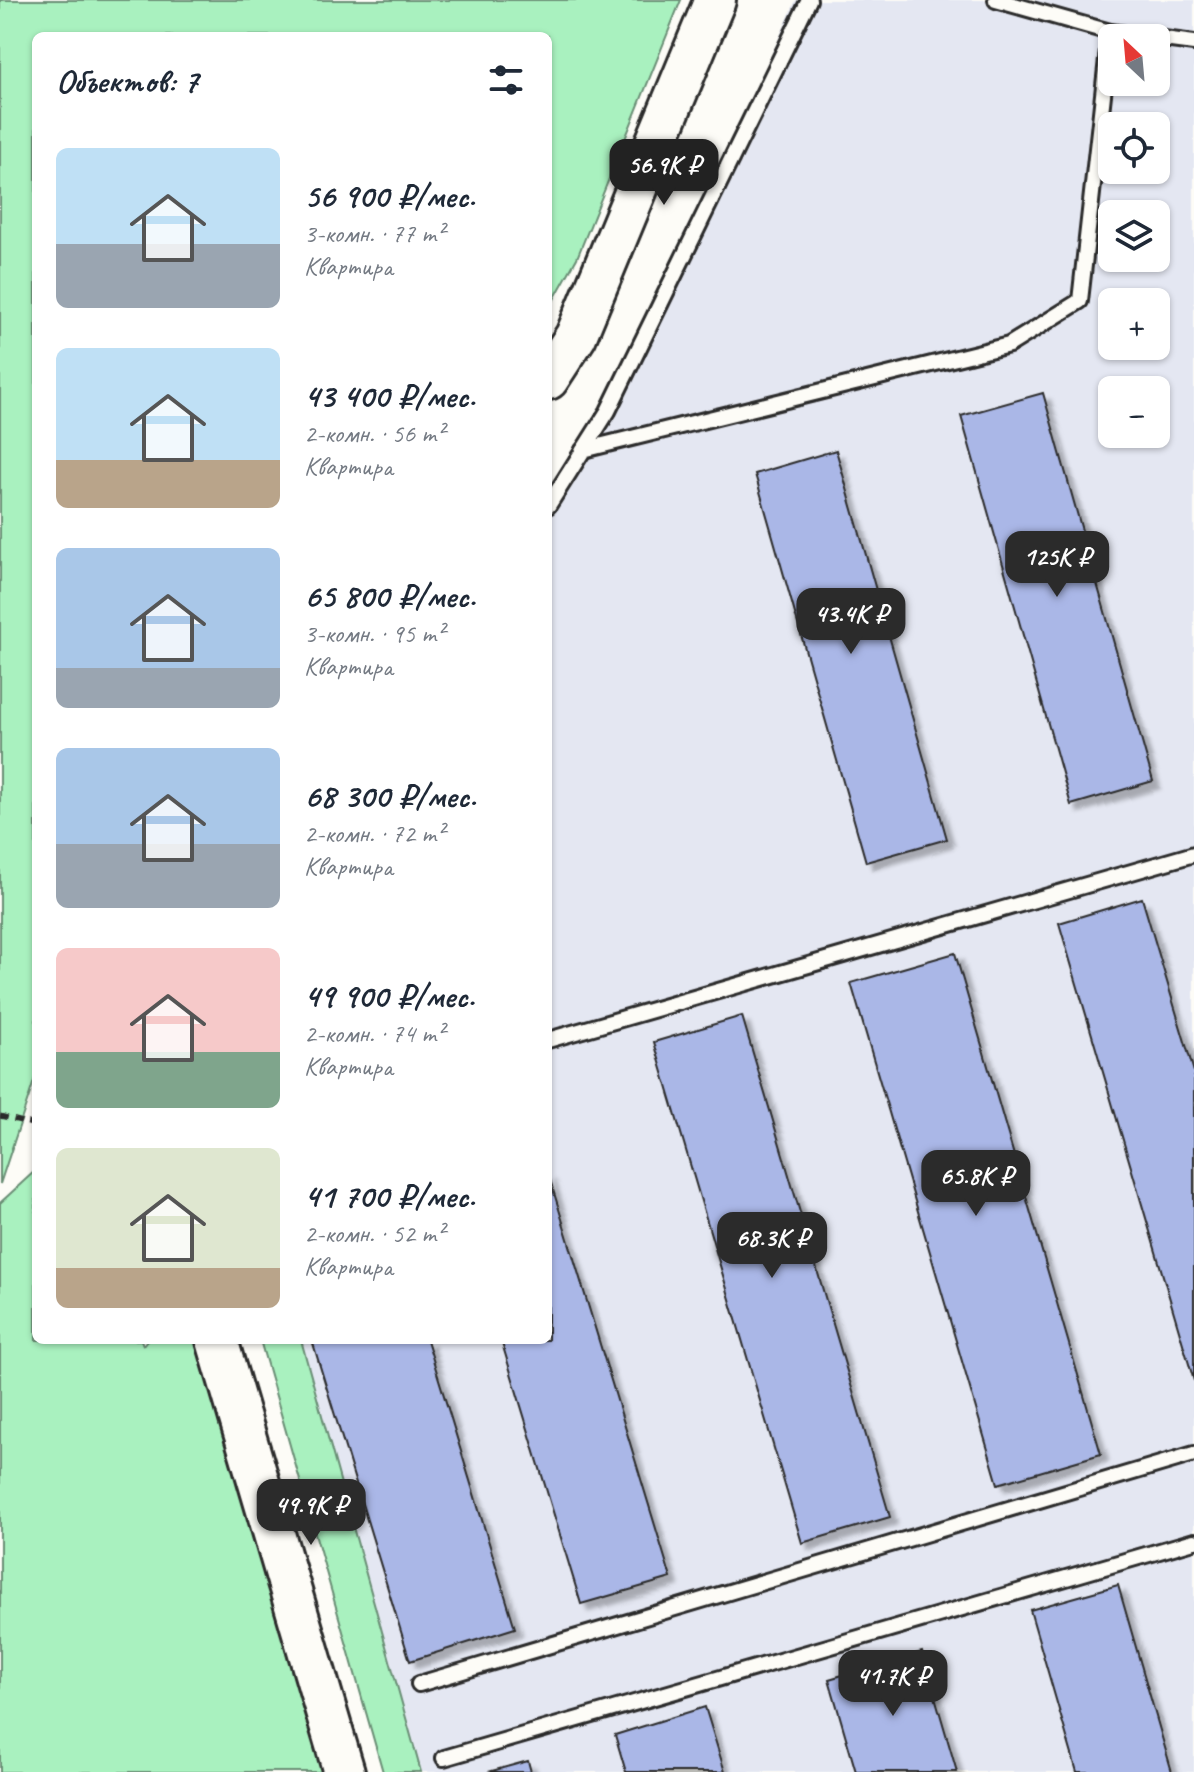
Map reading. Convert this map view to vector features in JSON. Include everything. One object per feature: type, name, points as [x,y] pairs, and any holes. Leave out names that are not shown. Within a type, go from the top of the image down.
[{"type":"street","points":[[552,373],[576,336],[715,0]]},
{"type":"street","points":[[218,1344],[344,1772]]},
{"type":"lane","points":[[552,500],[608,411],[809,0]]},
{"type":"lane","points":[[996,0],[1098,29]]},
{"type":"lane","points":[[1170,40],[1194,43]]},
{"type":"lane","points":[[583,450],[1009,345],[1080,301],[1103,96]]},
{"type":"lane","points":[[552,1039],[1194,854]]},
{"type":"lane","points":[[419,1684],[1194,1454]]},
{"type":"lane","points":[[444,1758],[1194,1541]]},
{"type":"path","points":[[0,1116],[32,1124]]},
{"type":"shaded area","points":[[796,0],[1194,0],[1194,1772],[421,1772],[302,1344],[552,1344],[552,483],[633,363]]},
{"type":"green space","points":[[0,0],[681,0],[577,258],[552,303],[552,32],[32,32],[32,1087],[0,1184]]},
{"type":"green space","points":[[32,1174],[32,1344],[199,1344],[334,1772],[0,1772],[0,1203]]},
{"type":"green space","points":[[261,1344],[302,1344],[421,1772],[383,1772]]},
{"type":"building","points":[[1043,393],[1153,781],[1071,805],[961,416]]},
{"type":"building","points":[[836,450],[947,839],[866,862],[755,474]]},
{"type":"building","points":[[1142,898],[1194,1072],[1194,1381],[1059,923]]},
{"type":"building","points":[[955,953],[1101,1454],[998,1484],[851,983]]},
{"type":"building","points":[[742,1016],[890,1517],[802,1543],[654,1042]]},
{"type":"building","points":[[552,1186],[671,1578],[581,1604],[502,1344],[552,1344]]},
{"type":"building","points":[[313,1344],[428,1344],[515,1628],[410,1661]]},
{"type":"building","points":[[1118,1585],[1172,1772],[1077,1772],[1030,1610]]},
{"type":"building","points":[[922,1652],[957,1772],[856,1772],[829,1679]]},
{"type":"building","points":[[705,1707],[725,1772],[626,1772],[615,1735]]},
{"type":"building","points":[[528,1761],[531,1772],[488,1772]]}]
